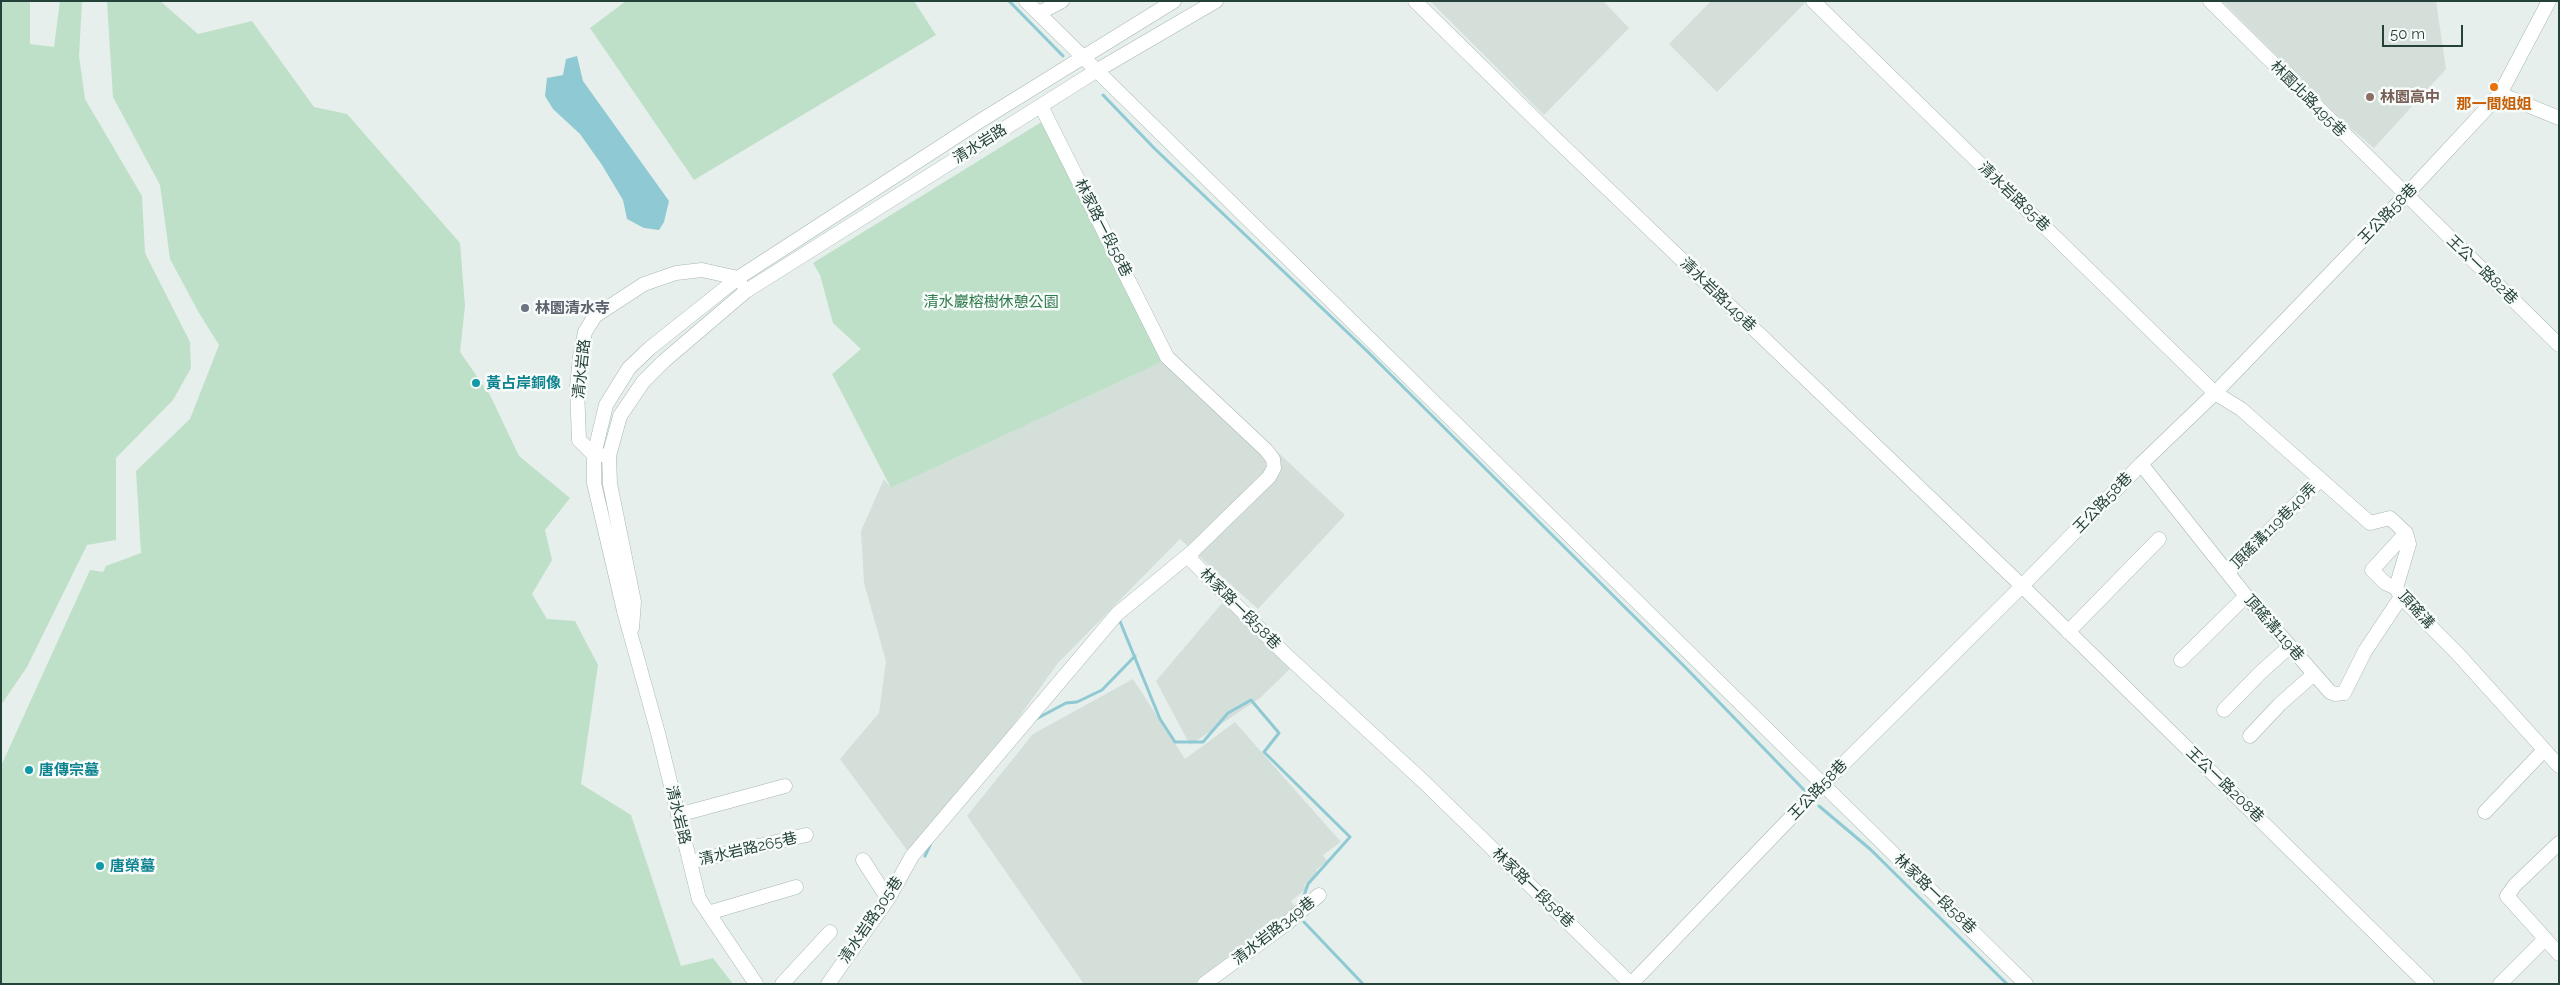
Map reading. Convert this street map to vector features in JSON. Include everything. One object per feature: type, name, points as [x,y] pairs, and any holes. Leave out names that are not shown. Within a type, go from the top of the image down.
[{"type":"street","name":"林家路一段58巷","points":[[1026,1],[2026,984]]},
{"type":"street","points":[[1039,13],[1062,1]]},
{"type":"street","name":"清水岩路","points":[[756,984],[699,899],[632,634],[624,611],[594,483],[594,455],[606,405],[628,368],[650,348],[738,278],[1083,57],[1174,1]]},
{"type":"street","name":"清水岩路","points":[[632,634],[634,602],[610,484],[609,456],[620,416],[643,382],[746,291],[1096,71],[1216,1]]},
{"type":"street","name":"清水岩路149巷","points":[[1415,1],[1538,122],[2022,586]]},
{"type":"street","name":"清水岩路85巷","points":[[1813,1],[2215,394]]},
{"type":"street","name":"林園北路495巷","points":[[2210,1],[2405,196]]},
{"type":"street","name":"王公路58巷","points":[[1631,984],[1823,784],[2022,586],[2141,464],[2215,394],[2405,196],[2500,94],[2549,1]]},
{"type":"street","points":[[2555,1],[2559,3]]},
{"type":"street","points":[[2500,94],[2559,118]]},
{"type":"street","name":"林家路一段58巷","points":[[1042,106],[1167,357],[1266,450],[1273,460],[1274,468],[1269,477],[1192,552],[1191,560],[1286,656],[1424,782],[1631,984]]},
{"type":"street","name":"王公一路82巷","points":[[2405,196],[2559,345]]},
{"type":"street","name":"清水岩路","points":[[594,455],[579,440],[577,387],[585,332],[594,316],[644,284],[676,273],[702,270],[738,278]]},
{"type":"street","points":[[738,278],[746,291]]},
{"type":"street","points":[[2215,394],[2241,409],[2370,523],[2390,518],[2406,533],[2372,570],[2398,593]]},
{"type":"street","points":[[594,455],[609,456]]},
{"type":"street","name":"頂磘溝119巷","points":[[2141,464],[2246,596],[2330,692],[2335,694],[2344,693],[2359,660],[2398,593]]},
{"type":"street","name":"頂磘溝119巷40弄","points":[[2228,572],[2320,480]]},
{"type":"street","name":"頂磘溝","points":[[2406,533],[2410,544],[2398,593],[2458,653],[2559,766]]},
{"type":"street","points":[[2068,632],[2159,539]]},
{"type":"street","name":"清水岩路305巷","points":[[828,984],[888,899],[912,856],[1117,614],[1192,552]]},
{"type":"street","name":"王公一路208巷","points":[[2022,586],[2427,984]]},
{"type":"street","points":[[2181,660],[2246,596]]},
{"type":"street","points":[[2224,710],[2260,673],[2290,646]]},
{"type":"street","points":[[2250,736],[2280,704],[2314,674]]},
{"type":"street","points":[[2485,812],[2544,750]]},
{"type":"street","points":[[678,815],[785,786]]},
{"type":"street","name":"清水岩路265巷","points":[[690,862],[806,835]]},
{"type":"street","points":[[2559,843],[2515,885],[2507,896],[2559,954]]},
{"type":"street","points":[[863,860],[888,899]]},
{"type":"street","points":[[708,913],[796,887]]},
{"type":"street","name":"清水岩路349巷","points":[[1204,984],[1286,924],[1319,895]]},
{"type":"street","points":[[782,984],[830,932]]},
{"type":"street","points":[[2500,984],[2545,939]]},
{"type":"shaded area","points":[[1430,1],[1603,1],[1629,28],[1544,115]]},
{"type":"shaded area","points":[[1711,1],[1803,1],[1805,3],[1717,92],[1669,44]]},
{"type":"shaded area","name":"林園高中","points":[[2222,1],[2436,1],[2446,69],[2374,148],[2347,125]]},
{"type":"shaded area","points":[[1162,362],[1182,363],[1345,515],[1258,609],[1180,539],[1058,663],[915,861],[840,759],[879,713],[886,661],[864,583],[861,531],[884,479],[891,488]]},
{"type":"shaded area","points":[[1223,602],[1293,666],[1260,698],[1190,745],[1156,681]]},
{"type":"shaded area","points":[[1133,679],[1185,759],[1235,722],[1341,842],[1323,855],[1327,861],[1316,870],[1319,874],[1304,885],[1307,888],[1291,901],[1295,907],[1193,984],[1084,984],[967,816],[1033,734]]},
{"type":"green space","points":[[1,1],[30,1],[30,44],[54,47],[60,1],[82,1],[79,56],[85,99],[142,196],[145,253],[190,342],[191,368],[173,400],[116,458],[116,540],[87,545],[27,667],[1,705]]},
{"type":"green space","points":[[107,1],[160,1],[198,34],[252,21],[314,107],[347,114],[460,243],[465,306],[460,352],[490,395],[519,456],[570,498],[545,530],[552,560],[532,594],[547,619],[575,621],[598,665],[581,784],[631,815],[681,966],[713,958],[733,984],[1,984],[1,766],[90,570],[103,572],[106,566],[141,553],[136,471],[190,419],[219,345],[199,313],[170,259],[160,185],[113,97]]},
{"type":"green space","points":[[626,1],[914,1],[936,35],[694,180],[590,28]]},
{"type":"green space","name":"清水巖榕樹休憩公園","points":[[1043,121],[1162,362],[891,488],[832,374],[861,349],[833,323],[820,275],[813,263]]},
{"type":"water","points":[[577,56],[583,81],[669,201],[664,222],[659,230],[644,228],[627,219],[623,200],[602,165],[580,134],[553,109],[545,96],[547,78],[563,75],[566,59]]},
{"type":"waterway","points":[[1009,1],[1063,56]]},
{"type":"waterway","points":[[1103,95],[1154,148],[1367,351],[1686,668],[1806,792]]},
{"type":"waterway","points":[[1119,619],[1160,719],[1175,742],[1203,742],[1228,713],[1251,700],[1279,733],[1264,752],[1350,837],[1308,884],[1301,904]]},
{"type":"waterway","points":[[1036,719],[1066,703],[1077,702],[1102,690],[1135,656]]},
{"type":"waterway","points":[[1819,806],[1870,849],[2007,984]]},
{"type":"waterway","points":[[925,856],[931,843]]},
{"type":"waterway","points":[[1304,922],[1363,984]]},
{"type":"place","name":"那一間姐姐","points":[[2494,87]]},
{"type":"place","name":"林園高中","points":[[2370,97]]},
{"type":"place","name":"林園清水寺","points":[[525,308]]},
{"type":"place","name":"黃占岸銅像","points":[[476,383]]},
{"type":"place","name":"唐傳宗墓","points":[[29,770]]},
{"type":"place","name":"唐榮墓","points":[[100,866]]}]
